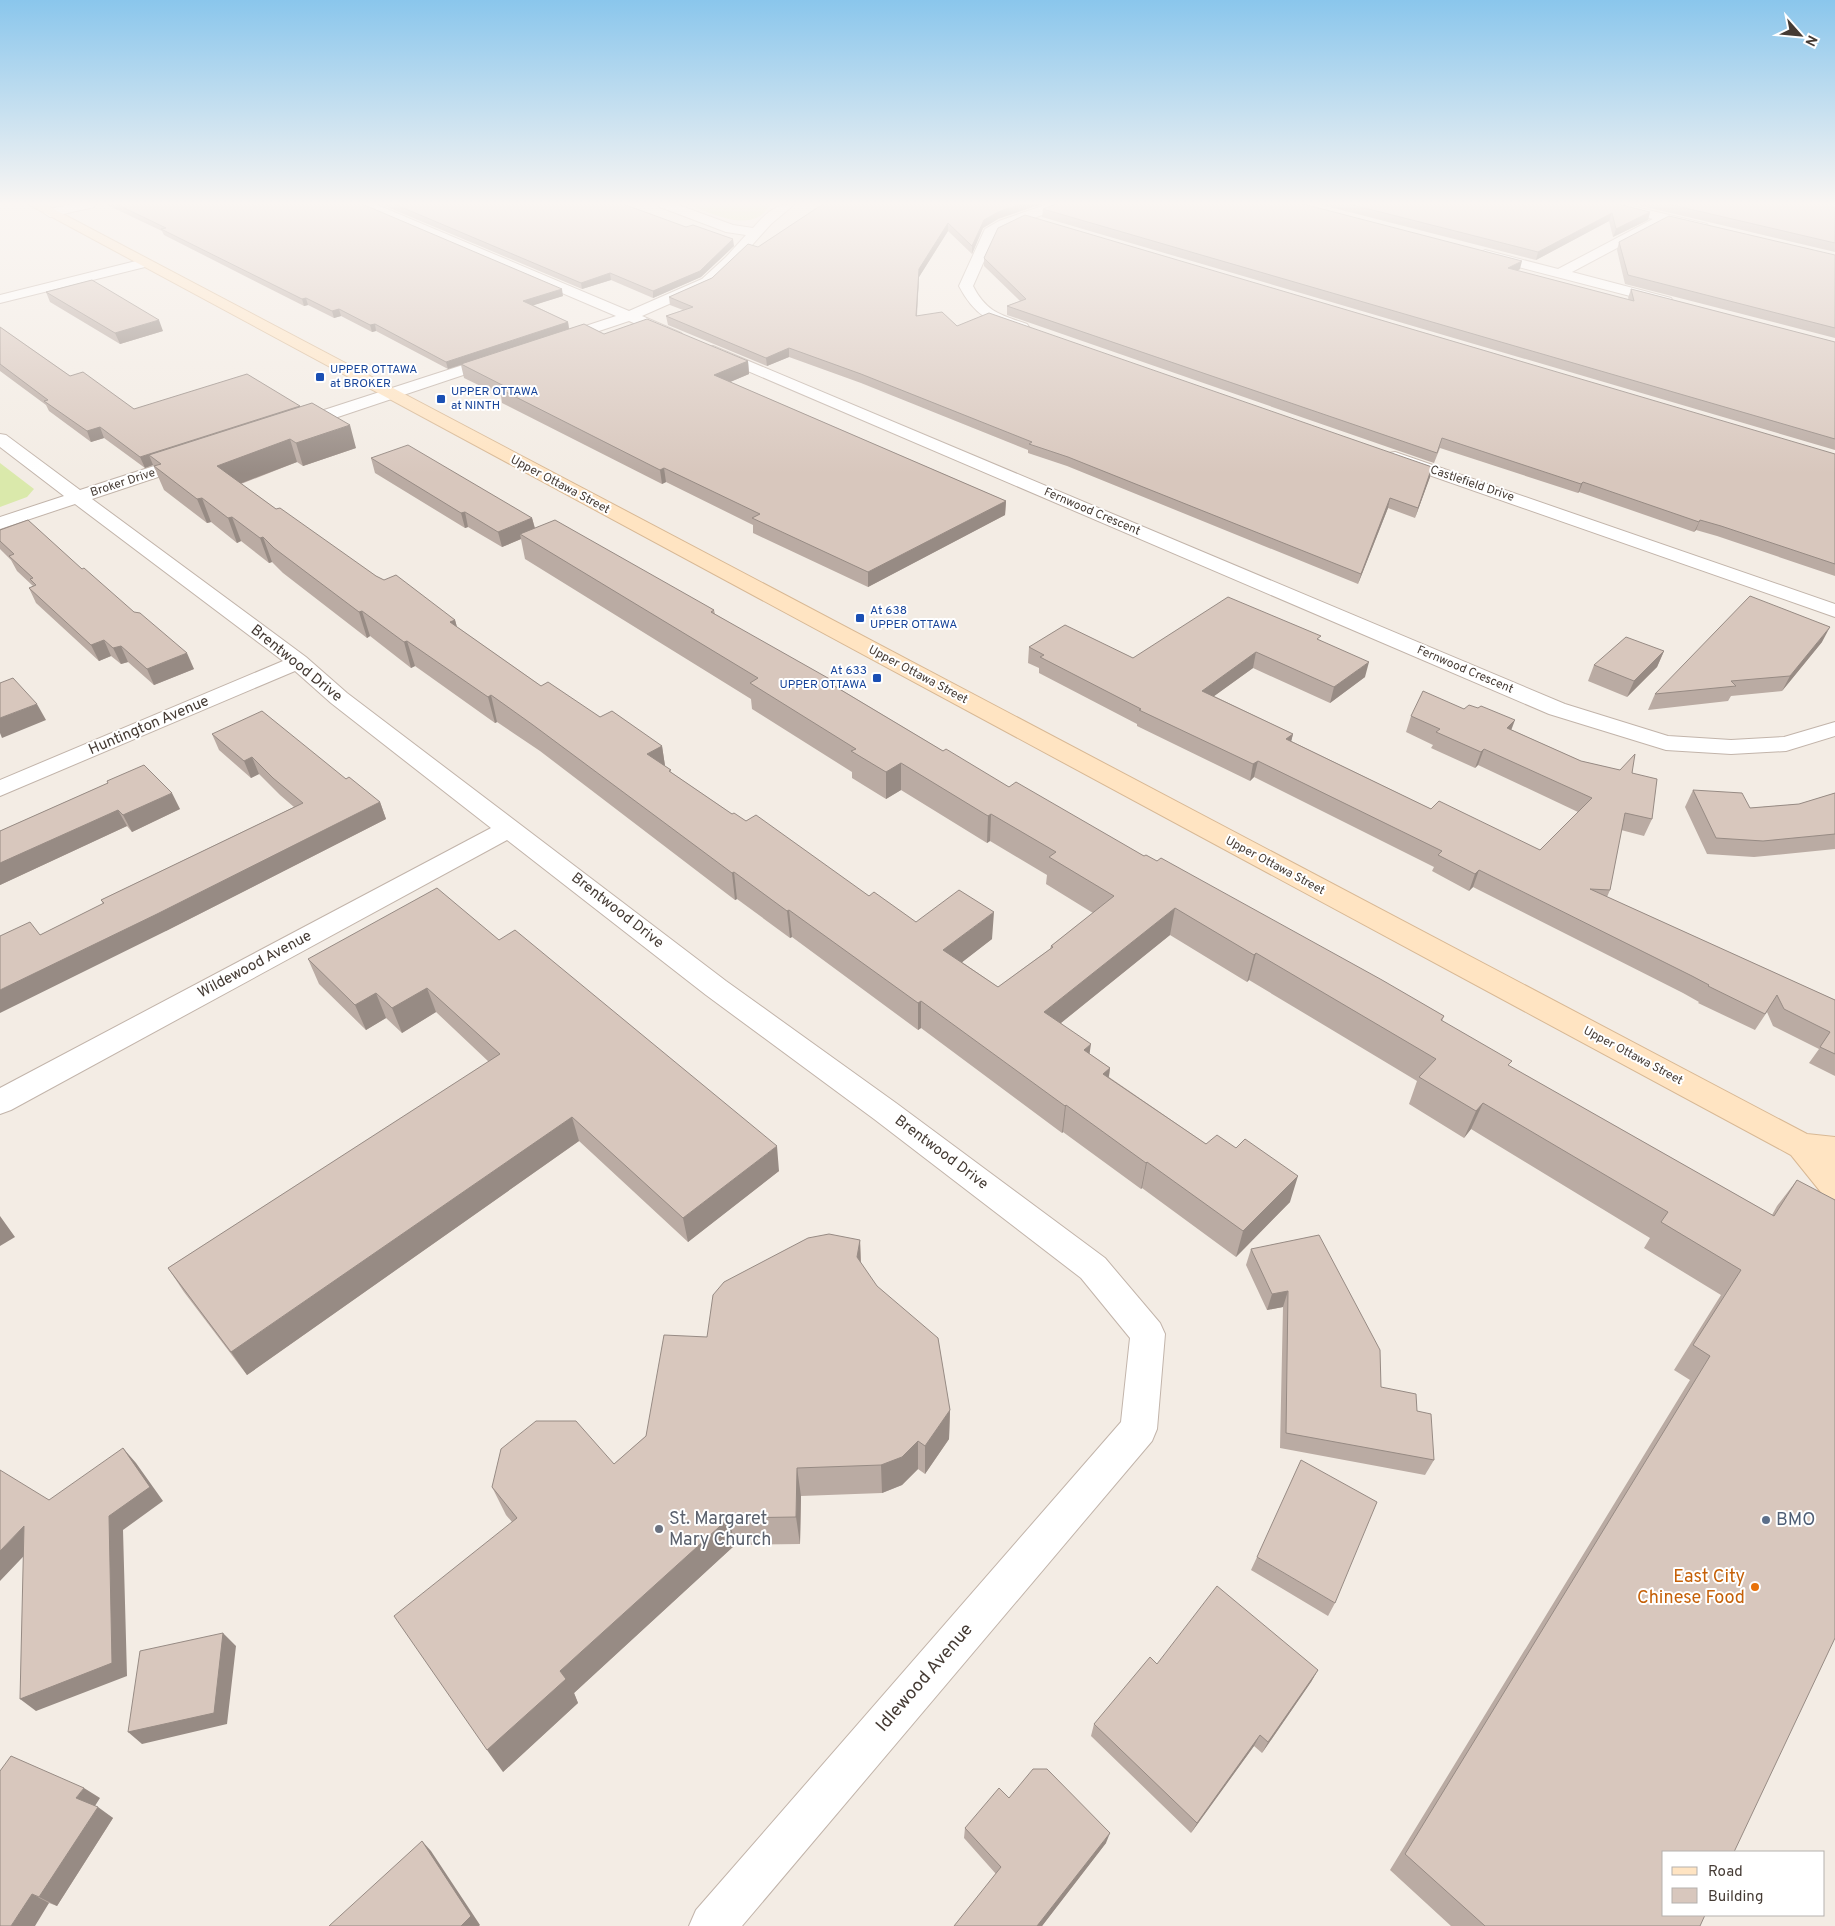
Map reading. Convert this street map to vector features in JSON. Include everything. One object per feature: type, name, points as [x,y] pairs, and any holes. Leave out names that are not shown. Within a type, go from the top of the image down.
[{"type":"main road","name":"Upper Ottawa Street","points":[[202,294],[1802,1146],[1835,1150]]},
{"type":"main road","name":"Upper Ottawa Street","points":[[1802,1146],[1835,1187]]},
{"type":"street","points":[[0,299],[20,294]]},
{"type":"street","name":"Fernwood Crescent","points":[[577,294],[1548,705],[1590,720],[1666,743],[1731,748],[1786,744],[1835,729]]},
{"type":"street","points":[[544,344],[630,316],[683,294]]},
{"type":"street","points":[[970,294],[974,303],[986,314],[1033,331]]},
{"type":"street","points":[[1638,294],[1683,306]]},
{"type":"street","points":[[285,429],[516,353]]},
{"type":"street","name":"Brentwood Drive","points":[[0,439],[298,662],[339,698],[716,988],[886,1111],[1093,1268],[1148,1334],[1139,1429]]},
{"type":"street","name":"Castlefield Drive","points":[[1382,453],[1835,611]]},
{"type":"street","name":"Broker Drive","points":[[0,523],[210,454]]},
{"type":"street","name":"Huntington Avenue","points":[[0,789],[298,662]]},
{"type":"street","name":"Wildewood Avenue","points":[[0,1102],[510,828]]},
{"type":"street","name":"Idlewood Avenue","points":[[712,1926],[1139,1429]]},
{"type":"green space","points":[[0,463],[34,489],[27,497],[0,507]]},
{"type":"building","points":[[49,294],[115,294],[159,320],[115,333]]},
{"type":"building","points":[[292,294],[546,294],[523,301],[568,322],[446,362],[375,324],[370,325],[339,309],[332,311],[306,298],[302,299]]},
{"type":"building","points":[[676,294],[917,294],[916,316],[942,312],[957,326],[989,313],[1432,467],[1418,508],[1390,498],[1361,574],[1068,457],[1029,444],[1032,442],[861,374],[789,348],[766,358],[666,316],[693,307],[669,297]]},
{"type":"building","points":[[1021,294],[1292,294],[1835,454],[1835,564],[1721,526],[1700,520],[1699,522],[1583,482],[1581,484],[1442,438],[1437,453],[1007,306],[1026,299]]},
{"type":"building","points":[[1335,294],[1607,294],[1634,301],[1632,294],[1650,294],[1835,342],[1835,439]]},
{"type":"building","points":[[1702,294],[1835,294],[1835,328]]},
{"type":"building","points":[[647,319],[748,361],[714,375],[1006,501],[868,572],[752,518],[760,514],[664,468],[660,470],[500,389],[506,387],[461,364],[584,324],[604,334]]},
{"type":"building","points":[[0,327],[70,376],[83,372],[134,409],[247,374],[300,406],[140,457],[100,427],[87,431],[44,401],[48,400],[0,364]]},
{"type":"building","points":[[312,403],[350,425],[296,443],[290,439],[217,466],[276,509],[280,508],[376,576],[384,580],[396,575],[455,620],[450,622],[541,686],[548,682],[600,717],[612,711],[662,746],[647,754],[671,770],[669,771],[732,814],[734,813],[746,821],[756,815],[869,896],[874,892],[916,922],[959,890],[994,912],[943,950],[998,987],[1053,947],[1051,946],[1114,896],[1049,857],[1056,852],[991,814],[988,816],[901,763],[886,772],[851,751],[856,749],[750,683],[758,678],[520,534],[555,520],[714,610],[711,612],[835,682],[831,684],[943,751],[946,749],[1009,787],[1016,782],[1144,856],[1146,855],[1157,861],[1161,858],[1382,980],[1444,1016],[1441,1020],[1512,1061],[1508,1065],[1774,1216],[1797,1180],[1835,1200],[1835,1638],[1734,1851],[1662,1851],[1662,1916],[1705,1916],[1700,1926],[1485,1926],[1405,1854],[1710,1356],[1693,1345],[1741,1270],[1661,1222],[1668,1212],[1483,1103],[1476,1111],[1419,1077],[1436,1059],[1256,953],[1254,955],[1175,908],[1044,1012],[1091,1044],[1084,1050],[1110,1068],[1103,1074],[1206,1144],[1217,1135],[1236,1148],[1245,1139],[1298,1176],[1243,1231],[1065,1106],[921,1001],[918,1003],[789,910],[787,911],[734,872],[732,873],[491,695],[488,697],[407,641],[404,642],[362,611],[359,612],[274,548],[263,537],[260,538],[232,517],[228,518],[202,498],[197,499],[154,466],[161,464],[149,455]]},
{"type":"building","points":[[408,445],[532,518],[498,532],[465,512],[461,513],[371,458]]},
{"type":"building","points":[[28,520],[82,569],[84,568],[134,612],[140,613],[187,653],[147,669],[121,646],[113,648],[104,640],[91,645],[29,588],[36,585],[30,579],[33,578],[9,556],[14,554],[0,541],[0,530]]},
{"type":"building","points":[[1750,596],[1830,627],[1790,676],[1731,681],[1736,686],[1655,694]]},
{"type":"building","points":[[1228,597],[1321,636],[1317,639],[1369,662],[1334,687],[1256,652],[1202,691],[1293,734],[1286,739],[1431,809],[1439,801],[1540,850],[1592,798],[1484,749],[1481,752],[1436,732],[1440,729],[1411,716],[1423,691],[1464,709],[1469,705],[1478,708],[1481,706],[1515,720],[1507,728],[1581,761],[1620,770],[1635,754],[1632,773],[1657,779],[1652,819],[1625,813],[1610,890],[1590,889],[1835,1000],[1835,1054],[1820,1047],[1830,1032],[1784,1009],[1777,995],[1765,1014],[1479,870],[1475,874],[1438,855],[1442,851],[1258,761],[1253,764],[1139,710],[1141,709],[1040,657],[1044,655],[1029,647],[1065,625],[1133,658]]},
{"type":"building","points":[[1626,637],[1664,651],[1634,681],[1594,665]]},
{"type":"building","points":[[13,678],[37,704],[0,718],[0,683]]},
{"type":"building","points":[[262,711],[346,779],[349,777],[380,802],[157,914],[0,990],[0,936],[30,922],[40,935],[104,903],[101,900],[303,803],[273,778],[252,757],[244,761],[212,734]]},
{"type":"building","points":[[144,765],[172,793],[123,815],[118,810],[0,863],[0,831]]},
{"type":"building","points":[[1693,790],[1742,793],[1750,808],[1799,804],[1835,793],[1835,834],[1763,841],[1716,838]]},
{"type":"building","points":[[437,888],[499,940],[515,930],[777,1146],[683,1218],[572,1117],[231,1352],[168,1268],[500,1054],[427,988],[392,1008],[376,993],[355,1005],[308,959]]},
{"type":"building","name":"St. Margaret Mary Church","points":[[829,1234],[860,1240],[857,1257],[877,1286],[938,1338],[950,1410],[925,1446],[918,1441],[902,1457],[881,1465],[797,1468],[796,1517],[729,1518],[560,1671],[566,1679],[487,1750],[394,1616],[517,1518],[492,1487],[501,1449],[536,1421],[576,1421],[614,1464],[646,1436],[664,1335],[707,1337],[713,1295],[724,1282],[808,1238]]},
{"type":"building","points":[[1319,1235],[1380,1350],[1381,1387],[1416,1394],[1417,1411],[1431,1414],[1434,1460],[1286,1433],[1288,1291],[1272,1294],[1251,1249]]},
{"type":"building","points":[[123,1448],[150,1487],[109,1516],[112,1663],[20,1699],[24,1526],[0,1551],[0,1470],[49,1500]]},
{"type":"building","points":[[1301,1460],[1377,1502],[1335,1603],[1257,1557]]},
{"type":"building","points":[[1217,1586],[1318,1670],[1268,1742],[1260,1735],[1197,1823],[1094,1724],[1150,1657],[1157,1664]]},
{"type":"building","points":[[223,1633],[214,1713],[128,1732],[140,1651]]},
{"type":"building","points":[[11,1756],[84,1788],[76,1798],[98,1807],[39,1897],[32,1894],[11,1926],[0,1926],[0,1771]]},
{"type":"building","points":[[1033,1769],[1047,1769],[1110,1833],[1037,1926],[954,1926],[1001,1867],[965,1828],[999,1788],[1009,1798]]},
{"type":"building","points":[[422,1841],[471,1916],[461,1926],[329,1926]]},
{"type":"place","name":"UPPER OTTAWA at BROKER","points":[[320,377]]},
{"type":"place","name":"UPPER OTTAWA at NINTH","points":[[441,399]]},
{"type":"place","name":"At 638 UPPER OTTAWA","points":[[860,618]]},
{"type":"place","name":"At 633 UPPER OTTAWA","points":[[877,678]]},
{"type":"place","name":"BMO","points":[[1766,1520]]},
{"type":"place","name":"St. Margaret Mary Church","points":[[659,1529]]},
{"type":"place","name":"East City Chinese Food","points":[[1755,1587]]}]
